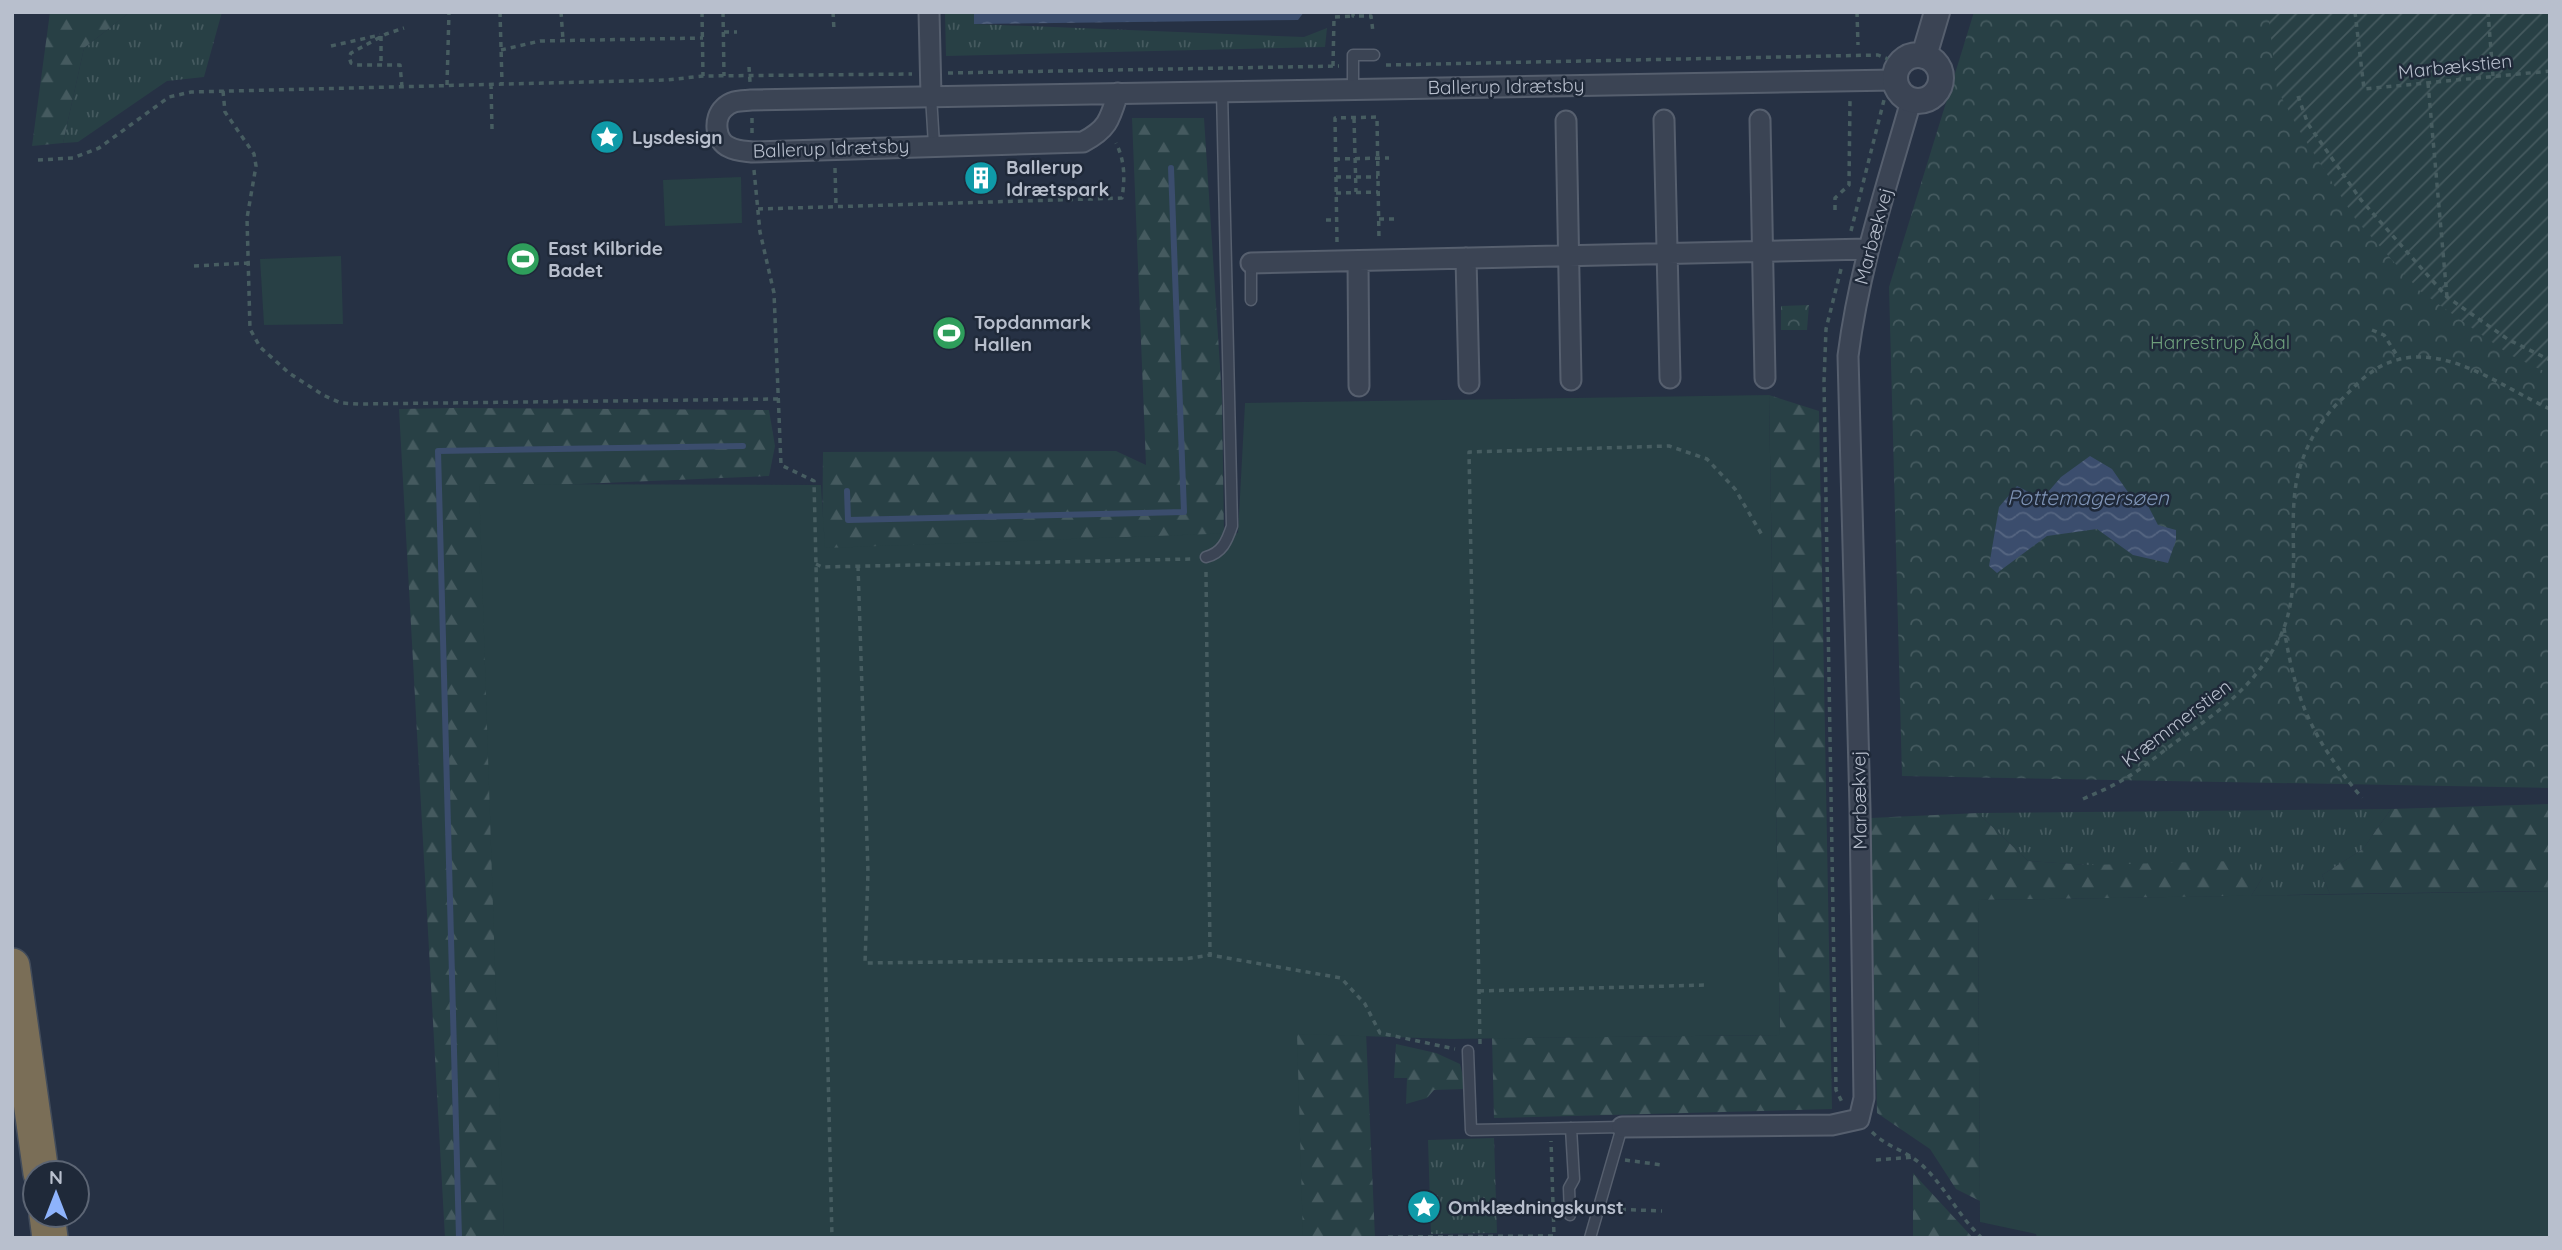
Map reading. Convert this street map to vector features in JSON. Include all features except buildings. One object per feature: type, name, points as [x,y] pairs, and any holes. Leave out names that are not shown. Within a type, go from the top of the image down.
[{"type":"highway","points":[[12,966],[39,1159]]},
{"type":"street","points":[[929,12],[931,96]]},
{"type":"street","points":[[1924,56],[1937,12]]},
{"type":"street","points":[[1914,55],[1924,56],[1938,65],[1941,83],[1938,92],[1930,99],[1911,101],[1899,92],[1897,72],[1914,55]]},
{"type":"street","name":"Ballerup Idrætsby","points":[[1106,124],[1101,133],[1083,142],[752,152],[726,146],[719,138],[717,126],[719,114],[725,106],[736,101],[1353,89],[1897,72]]},
{"type":"street","points":[[1106,124],[1118,93]]},
{"type":"street","name":"Marbækvej","points":[[1859,1119],[1864,1098],[1860,809],[1848,356],[1854,310],[1868,248],[1911,101]]},
{"type":"street","points":[[1760,120],[1765,378]]},
{"type":"street","points":[[1566,121],[1571,380]]},
{"type":"street","points":[[1664,121],[1670,377]]},
{"type":"street","points":[[1251,263],[1868,248]]},
{"type":"street","points":[[1466,258],[1469,383]]},
{"type":"street","points":[[1357,261],[1359,386]]},
{"type":"street","points":[[1622,1127],[1832,1125],[1859,1119]]},
{"type":"lane","points":[[1353,89],[1353,55],[1374,55]]},
{"type":"lane","points":[[1206,557],[1217,554],[1228,539],[1232,526],[1222,91]]},
{"type":"lane","points":[[931,96],[934,145]]},
{"type":"lane","points":[[1251,263],[1251,300]]},
{"type":"lane","points":[[1468,1051],[1471,1130],[1622,1127],[1590,1238]]},
{"type":"lane","points":[[1570,1215],[1569,1188],[1574,1180],[1571,1128]]},
{"type":"path","points":[[447,85],[449,12]]},
{"type":"path","points":[[500,12],[502,83]]},
{"type":"path","points":[[561,12],[563,40]]},
{"type":"path","points":[[702,12],[703,76]]},
{"type":"path","points":[[723,12],[724,76]]},
{"type":"path","points":[[833,12],[834,30]]},
{"type":"path","points":[[1857,12],[1858,45]]},
{"type":"path","name":"Marbækstien","points":[[2355,12],[2364,89],[2550,71]]},
{"type":"path","points":[[2488,12],[2493,76]]},
{"type":"path","points":[[1333,66],[1334,16],[1371,16],[1373,32]]},
{"type":"path","points":[[331,46],[404,28]]},
{"type":"path","points":[[723,32],[737,32]]},
{"type":"path","points":[[383,35],[351,53],[351,63],[400,65],[402,87]]},
{"type":"path","points":[[382,65],[383,35]]},
{"type":"path","points":[[501,50],[540,41],[703,38]]},
{"type":"path","points":[[38,160],[73,158],[99,148],[169,97],[191,92],[667,80],[703,76],[1878,55],[1897,72]]},
{"type":"path","points":[[2428,83],[2447,297]]},
{"type":"path","points":[[491,84],[492,129]]},
{"type":"path","points":[[223,91],[225,112],[254,154],[254,181],[247,218],[250,329],[255,340],[272,360],[323,395],[341,403],[778,399]]},
{"type":"path","points":[[2298,96],[2308,124],[2361,200],[2447,297],[2509,340],[2550,360]]},
{"type":"path","points":[[1836,210],[1835,198],[1849,185],[1850,98]]},
{"type":"path","points":[[1337,261],[1335,118],[1377,117],[1380,260]]},
{"type":"path","points":[[1354,118],[1356,192]]},
{"type":"path","points":[[758,209],[1122,198],[1125,179],[1121,154],[1106,124]]},
{"type":"path","points":[[752,152],[760,232],[774,293],[780,465],[814,481],[832,1238]]},
{"type":"path","points":[[1335,159],[1389,158]]},
{"type":"path","points":[[835,169],[836,207]]},
{"type":"path","points":[[1336,177],[1378,177]]},
{"type":"path","points":[[1336,193],[1378,192]]},
{"type":"path","points":[[1379,219],[1395,219]]},
{"type":"path","points":[[1326,220],[1336,220]]},
{"type":"path","points":[[194,266],[248,262]]},
{"type":"path","points":[[2372,330],[2384,335],[2400,360]]},
{"type":"path","name":"Kræmmerstien","points":[[2083,799],[2123,780],[2228,705],[2267,659],[2283,626],[2293,585],[2292,518],[2295,489],[2303,458],[2329,410],[2362,379],[2382,366],[2423,357],[2461,365],[2490,377],[2550,410]]},
{"type":"path","points":[[858,566],[868,872],[865,963],[1184,959],[1210,955],[1341,978],[1365,1004],[1380,1033],[1468,1051],[1480,1046],[1469,452],[1670,446],[1707,459],[1735,489],[1762,535]]},
{"type":"path","points":[[816,564],[822,567],[1073,563],[1206,557],[1210,955]]},
{"type":"path","points":[[2283,626],[2298,694],[2309,724],[2329,758],[2362,798]]},
{"type":"path","points":[[1479,991],[1707,985]]},
{"type":"path","points":[[1859,1119],[1881,1141],[1914,1157],[1982,1238]]},
{"type":"path","points":[[1388,1237],[1554,1236],[1550,1128]]},
{"type":"path","points":[[1876,1160],[1914,1157]]},
{"type":"path","points":[[1613,1160],[1661,1165]]},
{"type":"path","points":[[1598,1208],[1662,1211]]},
{"type":"green space","points":[[50,12],[130,12],[84,48],[63,143],[32,146]]},
{"type":"green space","points":[[130,12],[222,12],[204,77],[167,81],[78,142],[63,143],[84,48]]},
{"type":"green space","points":[[945,12],[974,12],[975,24],[1304,37],[1327,28],[1325,47],[946,56]]},
{"type":"green space","name":"Harrestrup Ådal","points":[[1974,12],[2550,12],[2550,788],[1902,776],[1889,287]]},
{"type":"green space","points":[[2268,12],[2550,12],[2550,374],[2510,355],[2420,291],[2356,220],[2299,130],[2277,89]]},
{"type":"green space","points":[[1132,118],[1204,118],[1222,398],[1224,537],[822,553],[823,452],[1116,451],[1146,465]]},
{"type":"green space","points":[[741,177],[742,223],[665,226],[663,180]]},
{"type":"green space","points":[[341,256],[343,324],[264,325],[260,259]]},
{"type":"green space","points":[[1809,305],[1807,330],[1781,330],[1781,306]]},
{"type":"green space","points":[[1769,395],[1819,411],[1832,1109],[1494,1118],[1492,1038],[1780,1035]]},
{"type":"green space","points":[[1769,395],[1780,1035],[1451,1039],[1297,1034],[1303,1238],[504,1238],[479,484],[821,485],[825,548],[1238,533],[1245,403]]},
{"type":"green space","points":[[399,409],[769,410],[775,446],[769,476],[487,488],[504,1238],[445,1238]]},
{"type":"green space","points":[[2550,804],[2550,891],[2330,894],[2322,875],[2363,849],[2391,809]]},
{"type":"green space","points":[[2391,809],[2363,849],[2322,875],[2330,894],[2251,896],[2263,877],[2028,861],[1978,813]]},
{"type":"green space","points":[[1978,813],[2028,861],[2089,865],[2233,861],[2263,877],[2251,896],[1978,900],[1980,1201],[1956,1189],[1930,1149],[1877,1113],[1870,818]]},
{"type":"green space","points":[[2550,891],[2550,1238],[2037,1238],[2036,1234],[1980,1222],[1978,900]]},
{"type":"green space","points":[[1293,981],[1366,1032],[1375,1238],[1299,1238]]},
{"type":"green space","points":[[1396,1044],[1436,1053],[1460,1064],[1466,1089],[1434,1090],[1427,1098],[1406,1104],[1407,1078],[1394,1078]]},
{"type":"green space","points":[[1494,1138],[1497,1233],[1431,1234],[1428,1140]]},
{"type":"green space","points":[[1913,1173],[1973,1238],[1913,1238]]},
{"type":"water","points":[[974,12],[1304,12],[1298,20],[974,24]]},
{"type":"water","name":"Pottemagersøen","points":[[2090,456],[2112,469],[2130,495],[2145,500],[2158,525],[2176,530],[2176,540],[2168,563],[2133,555],[2097,529],[2047,536],[1997,573],[1989,566],[1999,507],[2017,486],[2042,499],[2061,477]]},
{"type":"waterway","points":[[847,491],[848,520],[1184,512],[1171,168]]},
{"type":"waterway","points":[[459,1238],[438,451],[743,446]]},
{"type":"place","name":"Lysdesign","points":[[607,137]]},
{"type":"place","name":"Ballerup Idrætspark","points":[[981,178]]},
{"type":"place","name":"East Kilbride Badet","points":[[523,259]]},
{"type":"place","name":"Topdanmark Hallen","points":[[949,333]]},
{"type":"place","name":"Omklædningskunst","points":[[1424,1207]]}]
